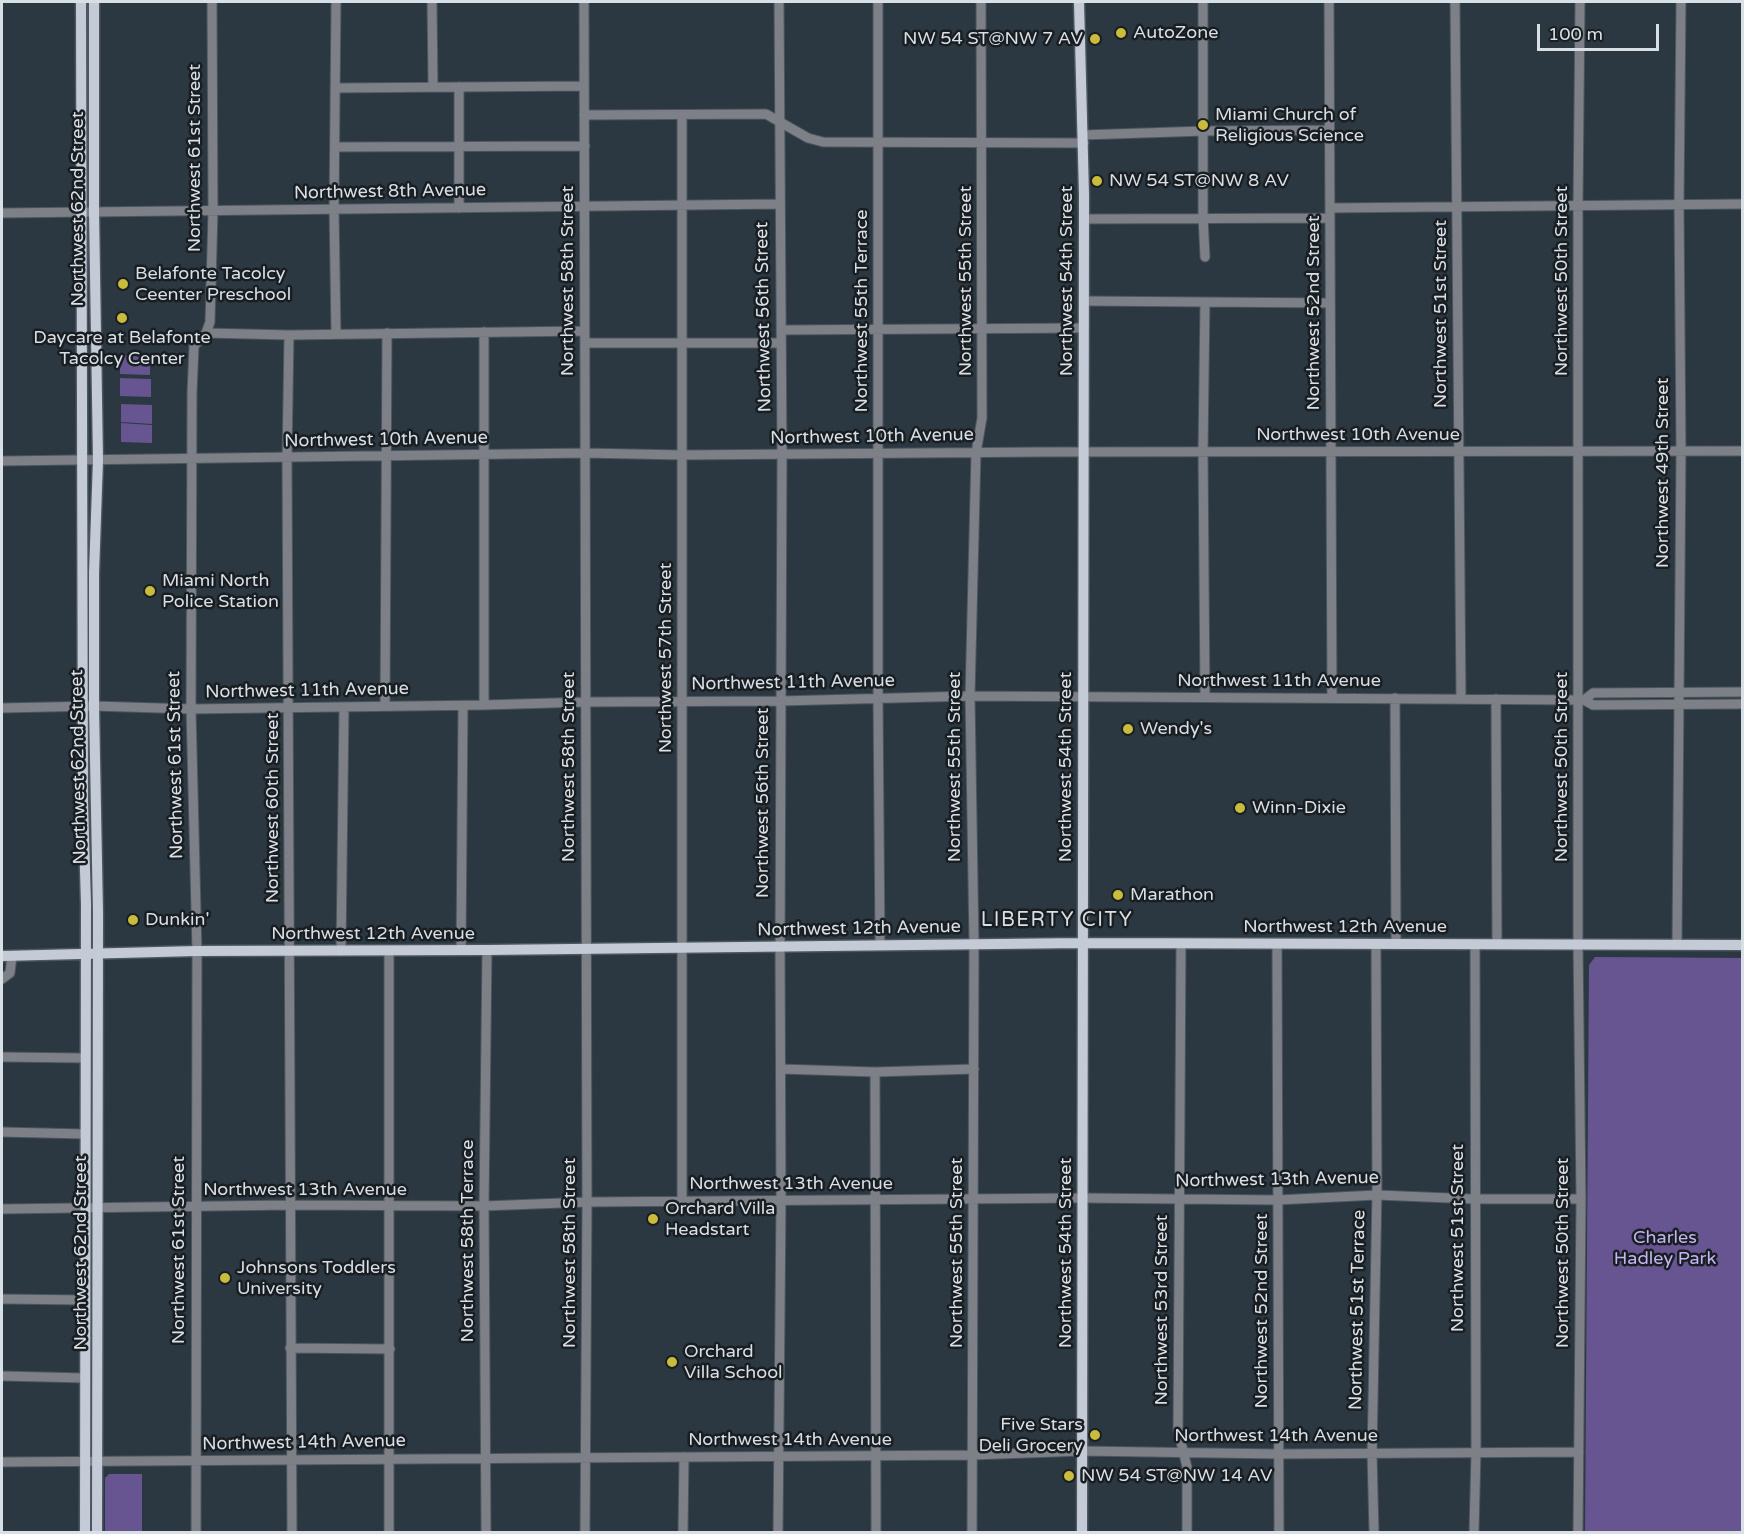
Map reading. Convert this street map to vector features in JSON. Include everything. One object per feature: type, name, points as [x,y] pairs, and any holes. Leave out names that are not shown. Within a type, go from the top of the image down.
[{"type":"main road","name":"Northwest 62nd Street","points":[[81,2],[85,1134],[91,1208],[85,1300],[85,1378],[97,1533]]},
{"type":"main road","name":"Northwest 62nd Street","points":[[86,1533],[92,1461],[91,1208],[97,954],[94,573],[98,460],[94,211],[94,2]]},
{"type":"main road","name":"Northwest 54th Street","points":[[1079,2],[1084,139],[1082,1533]]},
{"type":"main road","name":"Northwest 12th Avenue","points":[[7,956],[197,951],[1082,943],[1743,945]]},
{"type":"street","name":"Northwest 61st Street","points":[[195,1533],[197,951],[190,709],[192,459],[194,346],[206,333],[210,322],[213,211],[212,2]]},
{"type":"street","points":[[336,2],[334,208],[336,334]]},
{"type":"street","points":[[432,2],[434,87]]},
{"type":"street","name":"Northwest 58th Street","points":[[584,2],[587,1202],[585,1533]]},
{"type":"street","name":"Northwest 56th Street","points":[[778,1533],[782,454],[779,2]]},
{"type":"street","name":"Northwest 55th Terrace","points":[[878,2],[880,945]]},
{"type":"street","name":"Northwest 55th Street","points":[[972,1533],[974,944],[970,696],[976,453],[982,418],[981,2]]},
{"type":"street","points":[[1203,2],[1205,257]]},
{"type":"street","name":"Northwest 52nd Street","points":[[1329,2],[1332,697]]},
{"type":"street","name":"Northwest 51st Street","points":[[1455,2],[1461,698]]},
{"type":"street","name":"Northwest 50th Street","points":[[1578,1533],[1581,1199],[1578,944],[1582,700],[1578,204],[1580,2]]},
{"type":"street","name":"Northwest 49th Street","points":[[1677,944],[1681,451],[1679,204],[1681,2]]},
{"type":"street","points":[[335,87],[584,86]]},
{"type":"street","points":[[459,87],[459,208]]},
{"type":"street","points":[[584,115],[766,114],[808,138],[823,142],[982,142],[1084,139],[1204,131],[1330,130]]},
{"type":"street","name":"Northwest 57th Street","points":[[682,115],[682,1202]]},
{"type":"street","points":[[335,147],[585,146]]},
{"type":"street","name":"Northwest 8th Avenue","points":[[2,213],[779,204]]},
{"type":"street","points":[[1084,219],[1578,204],[1743,204]]},
{"type":"street","points":[[1084,301],[1330,303]]},
{"type":"street","points":[[1205,302],[1203,452],[1205,696]]},
{"type":"street","points":[[781,330],[1084,328]]},
{"type":"street","points":[[206,333],[289,335],[584,331]]},
{"type":"street","points":[[385,706],[387,333]]},
{"type":"street","points":[[484,333],[484,705]]},
{"type":"street","name":"Northwest 60th Street","points":[[289,335],[287,459],[292,1533]]},
{"type":"street","points":[[585,343],[781,343]]},
{"type":"street","name":"Northwest 10th Avenue","points":[[2,461],[287,459],[387,455],[584,453],[682,455],[1459,450],[1743,451]]},
{"type":"street","name":"Northwest 11th Avenue","points":[[1582,700],[1593,693],[1743,692]]},
{"type":"street","name":"Northwest 11th Avenue","points":[[2,708],[94,706],[190,709],[463,706],[970,696],[1461,698],[1582,700],[1593,705],[1743,704]]},
{"type":"street","points":[[1395,698],[1396,944]]},
{"type":"street","points":[[1496,699],[1497,944]]},
{"type":"street","points":[[461,950],[463,706]]},
{"type":"street","points":[[341,951],[344,707]]},
{"type":"street","name":"Northwest 53rd Street","points":[[1181,943],[1178,1430],[1187,1467],[1187,1533]]},
{"type":"street","name":"Northwest 51st Terrace","points":[[1374,1533],[1372,1454],[1377,1195],[1376,944]]},
{"type":"street","name":"Northwest 51st Street","points":[[1474,1533],[1476,1452],[1475,944]]},
{"type":"street","name":"Northwest 52nd Street","points":[[1277,945],[1279,1533]]},
{"type":"street","name":"Northwest 58th Terrace","points":[[486,1533],[484,1206],[487,950]]},
{"type":"street","points":[[389,951],[389,1533]]},
{"type":"street","name":"Northwest 12th Avenue","points":[[2,979],[10,973],[7,956]]},
{"type":"street","points":[[2,1057],[85,1058]]},
{"type":"street","points":[[781,1069],[875,1072],[974,1070]]},
{"type":"street","points":[[875,1072],[876,1533]]},
{"type":"street","points":[[2,1132],[85,1134]]},
{"type":"street","name":"Northwest 13th Avenue","points":[[2,1209],[289,1205],[389,1207],[587,1202],[1083,1198],[1277,1200],[1377,1195],[1474,1199],[1581,1199]]},
{"type":"street","points":[[2,1299],[85,1300]]},
{"type":"street","points":[[290,1348],[390,1349]]},
{"type":"street","points":[[2,1376],[85,1378]]},
{"type":"street","name":"Northwest 14th Avenue","points":[[2,1462],[973,1455],[1082,1451],[1279,1454],[1579,1452]]},
{"type":"street","points":[[683,1533],[684,1457]]},
{"type":"green space","points":[[120,355],[150,357],[150,375],[120,374]]},
{"type":"green space","points":[[120,378],[151,379],[151,397],[120,396]]},
{"type":"green space","points":[[121,404],[152,405],[152,424],[121,422]]},
{"type":"green space","points":[[121,423],[152,425],[152,443],[121,442]]},
{"type":"green space","name":"Charles Hadley Park","points":[[1595,957],[1742,958],[1742,1532],[1585,1532],[1589,965]]},
{"type":"green space","points":[[109,1474],[142,1474],[142,1532],[105,1532],[105,1478]]},
{"type":"place","name":"AutoZone","points":[[1121,33]]},
{"type":"place","name":"NW 54 ST@NW 7 AV","points":[[1095,39]]},
{"type":"place","name":"Miami Church of Religious Science","points":[[1203,125]]},
{"type":"place","name":"NW 54 ST@NW 8 AV","points":[[1097,181]]},
{"type":"place","name":"Belafonte Tacolcy Ceenter Preschool","points":[[123,284]]},
{"type":"place","name":"Daycare at Belafonte Tacolcy Center","points":[[122,318]]},
{"type":"place","name":"Miami North Police Station","points":[[150,591]]},
{"type":"place","name":"Wendy's","points":[[1128,729]]},
{"type":"place","name":"Winn-Dixie","points":[[1240,808]]},
{"type":"place","name":"Marathon","points":[[1118,895]]},
{"type":"place","name":"Dunkin'","points":[[133,920]]},
{"type":"place","name":"Orchard Villa Headstart","points":[[653,1219]]},
{"type":"place","name":"Johnsons Toddlers University","points":[[225,1278]]},
{"type":"place","name":"Orchard Villa School","points":[[672,1362]]},
{"type":"place","name":"Five Stars Deli Grocery","points":[[1095,1435]]},
{"type":"place","name":"NW 54 ST@NW 14 AV","points":[[1069,1476]]},
{"type":"district","name":"LIBERTY CITY","points":[[1057,921]]}]
